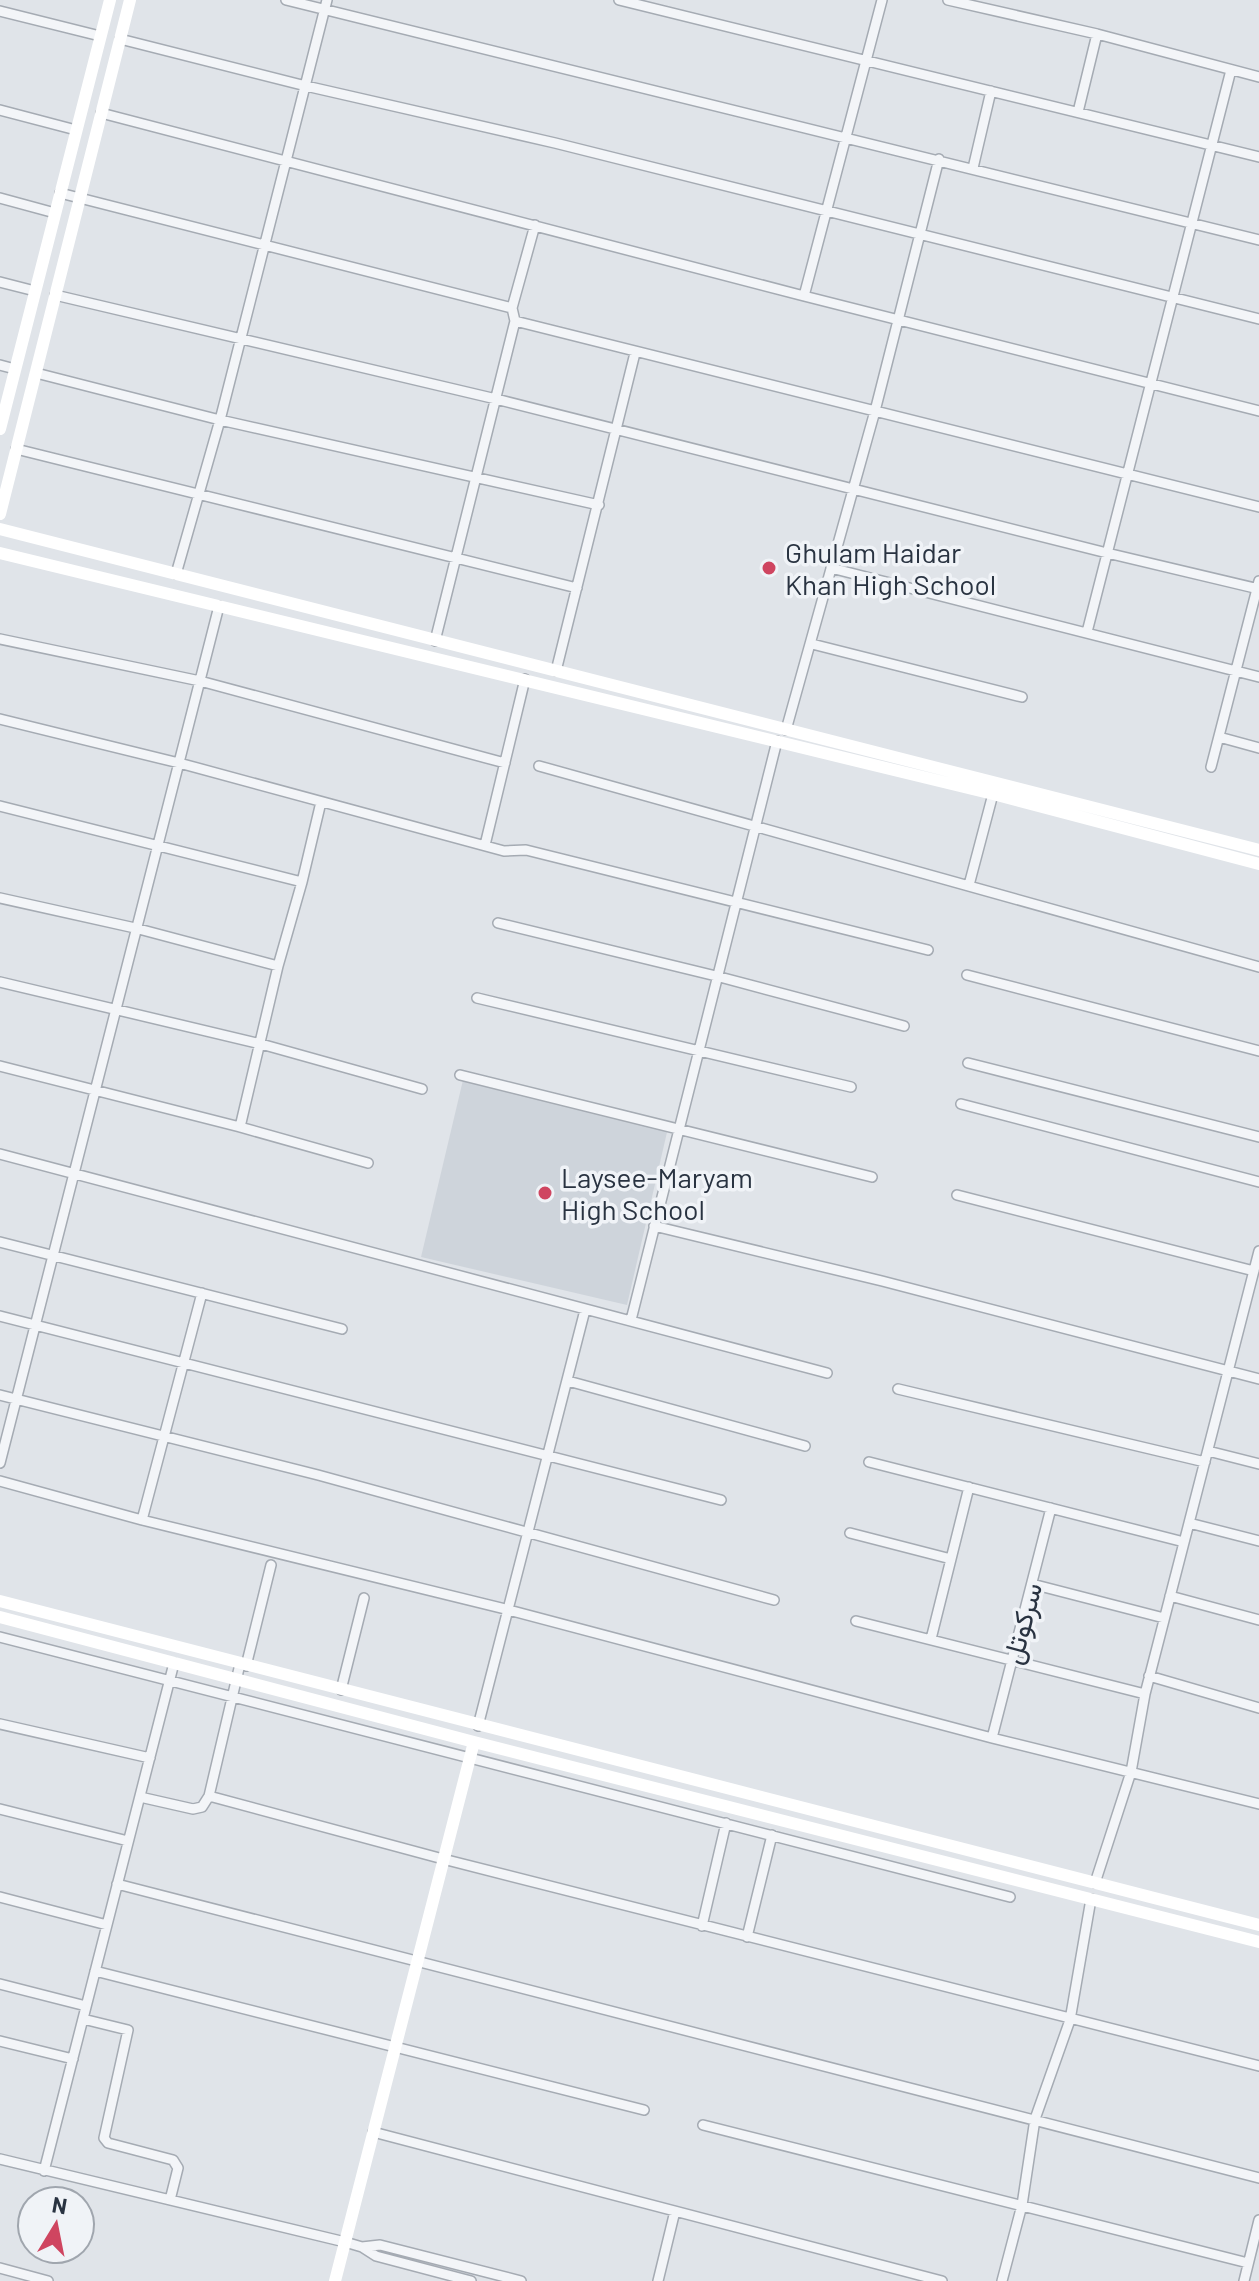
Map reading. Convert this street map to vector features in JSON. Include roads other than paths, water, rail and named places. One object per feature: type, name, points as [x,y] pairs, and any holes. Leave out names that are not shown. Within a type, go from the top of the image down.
[{"type":"main road","points":[[0,429],[110,0]]},
{"type":"main road","points":[[0,514],[130,0]]},
{"type":"main road","points":[[0,529],[1259,850]]},
{"type":"main road","points":[[0,553],[993,794],[1259,864]]},
{"type":"main road","points":[[692,720],[695,707]]},
{"type":"main road","points":[[0,1601],[1259,1925]]},
{"type":"main road","points":[[0,1617],[474,1742],[1259,1942]]},
{"type":"main road","points":[[368,1714],[376,1708],[372,1698]]},
{"type":"main road","points":[[410,1725],[406,1715],[413,1709]]},
{"type":"main road","points":[[335,2281],[474,1742]]},
{"type":"main road","points":[[975,1868],[980,1852]]},
{"type":"main road","points":[[1017,1880],[1015,1870],[1019,1864]]},
{"type":"street","points":[[286,0],[326,5],[583,75],[939,159],[1259,240]]},
{"type":"street","points":[[619,0],[1259,157]]},
{"type":"street","points":[[804,296],[882,0]]},
{"type":"street","points":[[948,0],[987,5],[1259,77]]},
{"type":"street","points":[[176,574],[220,420],[326,5]]},
{"type":"street","points":[[0,11],[100,36]]},
{"type":"street","points":[[1078,112],[1097,34]]},
{"type":"street","points":[[120,39],[306,86],[555,143],[1259,319]]},
{"type":"street","points":[[1087,632],[1231,70]]},
{"type":"street","points":[[973,168],[991,91]]},
{"type":"street","points":[[0,110],[76,130]]},
{"type":"street","points":[[101,113],[898,321],[1259,411]]},
{"type":"street","points":[[786,730],[875,411],[939,159]]},
{"type":"street","points":[[60,193],[512,308]]},
{"type":"street","points":[[0,198],[55,213]]},
{"type":"street","points":[[435,641],[515,321],[512,308],[535,225]]},
{"type":"street","points":[[0,282],[35,291]]},
{"type":"street","points":[[55,295],[496,399],[1107,553],[1258,586],[1211,767]]},
{"type":"street","points":[[515,321],[1259,507]]},
{"type":"street","points":[[556,671],[635,353]]},
{"type":"street","points":[[0,365],[15,369]]},
{"type":"street","points":[[36,373],[220,420],[599,505]]},
{"type":"street","points":[[16,449],[577,588]]},
{"type":"street","points":[[831,568],[1259,677]]},
{"type":"street","points":[[0,1463],[219,606]]},
{"type":"street","points":[[0,639],[200,681],[505,763]]},
{"type":"street","points":[[812,644],[1022,697]]},
{"type":"street","points":[[485,845],[525,679]]},
{"type":"street","points":[[0,719],[179,763],[504,851],[526,850],[928,950]]},
{"type":"street","points":[[1219,737],[1259,748]]},
{"type":"street","points":[[631,1320],[777,741]]},
{"type":"street","points":[[539,766],[1259,967]]},
{"type":"street","points":[[969,885],[993,794]]},
{"type":"street","points":[[240,1127],[321,802]]},
{"type":"street","points":[[0,806],[302,882]]},
{"type":"street","points":[[0,898],[135,928],[278,966]]},
{"type":"street","points":[[498,923],[904,1026]]},
{"type":"street","points":[[967,975],[1259,1051]]},
{"type":"street","points":[[0,982],[261,1044],[422,1089]]},
{"type":"street","points":[[477,998],[851,1087]]},
{"type":"street","points":[[968,1063],[1259,1137]]},
{"type":"street","points":[[0,1066],[368,1163]]},
{"type":"street","points":[[460,1075],[872,1177]]},
{"type":"street","points":[[961,1104],[1259,1182]]},
{"type":"street","points":[[0,1154],[827,1373]]},
{"type":"street","points":[[957,1195],[1255,1277]]},
{"type":"street","points":[[654,1226],[897,1284],[1259,1379]]},
{"type":"street","points":[[0,1242],[342,1329]]},
{"type":"street","points":[[1095,1883],[1131,1772],[1149,1676],[1255,1277],[1259,1251]]},
{"type":"street","points":[[142,1520],[202,1293]]},
{"type":"street","points":[[478,1726],[585,1310]]},
{"type":"street","points":[[0,1316],[721,1500]]},
{"type":"street","points":[[568,1381],[805,1446]]},
{"type":"street","points":[[898,1389],[1205,1462]]},
{"type":"street","points":[[0,1395],[318,1475],[774,1600]]},
{"type":"street","points":[[1208,1451],[1259,1464]]},
{"type":"street","points":[[869,1462],[1184,1542]]},
{"type":"street","points":[[0,1481],[142,1520],[509,1610],[992,1738],[1259,1804]]},
{"type":"street","points":[[931,1639],[969,1487]]},
{"type":"street","name":"سرکوتل","points":[[992,1738],[1051,1508]]},
{"type":"street","points":[[1189,1523],[1259,1541]]},
{"type":"street","points":[[850,1533],[951,1559]]},
{"type":"street","points":[[140,1797],[193,1809],[202,1807],[209,1796],[236,1679],[243,1665],[271,1565]]},
{"type":"street","points":[[1032,1584],[1164,1618]]},
{"type":"street","points":[[1170,1596],[1259,1620]]},
{"type":"street","points":[[341,1690],[364,1598]]},
{"type":"street","points":[[856,1621],[1145,1694]]},
{"type":"street","points":[[0,1637],[1010,1897]]},
{"type":"street","points":[[44,2171],[174,1663]]},
{"type":"street","points":[[1149,1676],[1259,1708]]},
{"type":"street","points":[[0,1724],[150,1758]]},
{"type":"street","points":[[209,1796],[702,1926],[1259,2066]]},
{"type":"street","points":[[0,1809],[128,1841]]},
{"type":"street","points":[[702,1926],[726,1823]]},
{"type":"street","points":[[747,1937],[772,1835]]},
{"type":"street","points":[[117,1884],[1259,2178]]},
{"type":"street","points":[[0,1897],[107,1925]]},
{"type":"street","points":[[1002,2281],[1022,2205],[1035,2119],[1070,2020],[1091,1899]]},
{"type":"street","points":[[95,1971],[644,2110]]},
{"type":"street","points":[[0,1984],[86,2006]]},
{"type":"street","points":[[83,2019],[128,2030],[104,2138],[108,2143],[173,2160],[178,2168],[170,2200]]},
{"type":"street","points":[[0,2041],[73,2059]]},
{"type":"street","points":[[703,2125],[1248,2263]]},
{"type":"street","points":[[373,2132],[942,2281]]},
{"type":"street","points":[[0,2159],[345,2242],[362,2247],[376,2256],[471,2281]]},
{"type":"street","points":[[658,2281],[675,2211]]},
{"type":"street","points":[[1244,2281],[1248,2263],[1255,2251],[1259,2220]]},
{"type":"street","points":[[362,2247],[380,2245],[521,2281]]},
{"type":"street","points":[[0,2268],[48,2281]]},
{"type":"place","name":"Ghulam Haidar Khan High School","points":[[769,568]]},
{"type":"place","name":"Laysee-Maryam High School","points":[[545,1193]]}]
